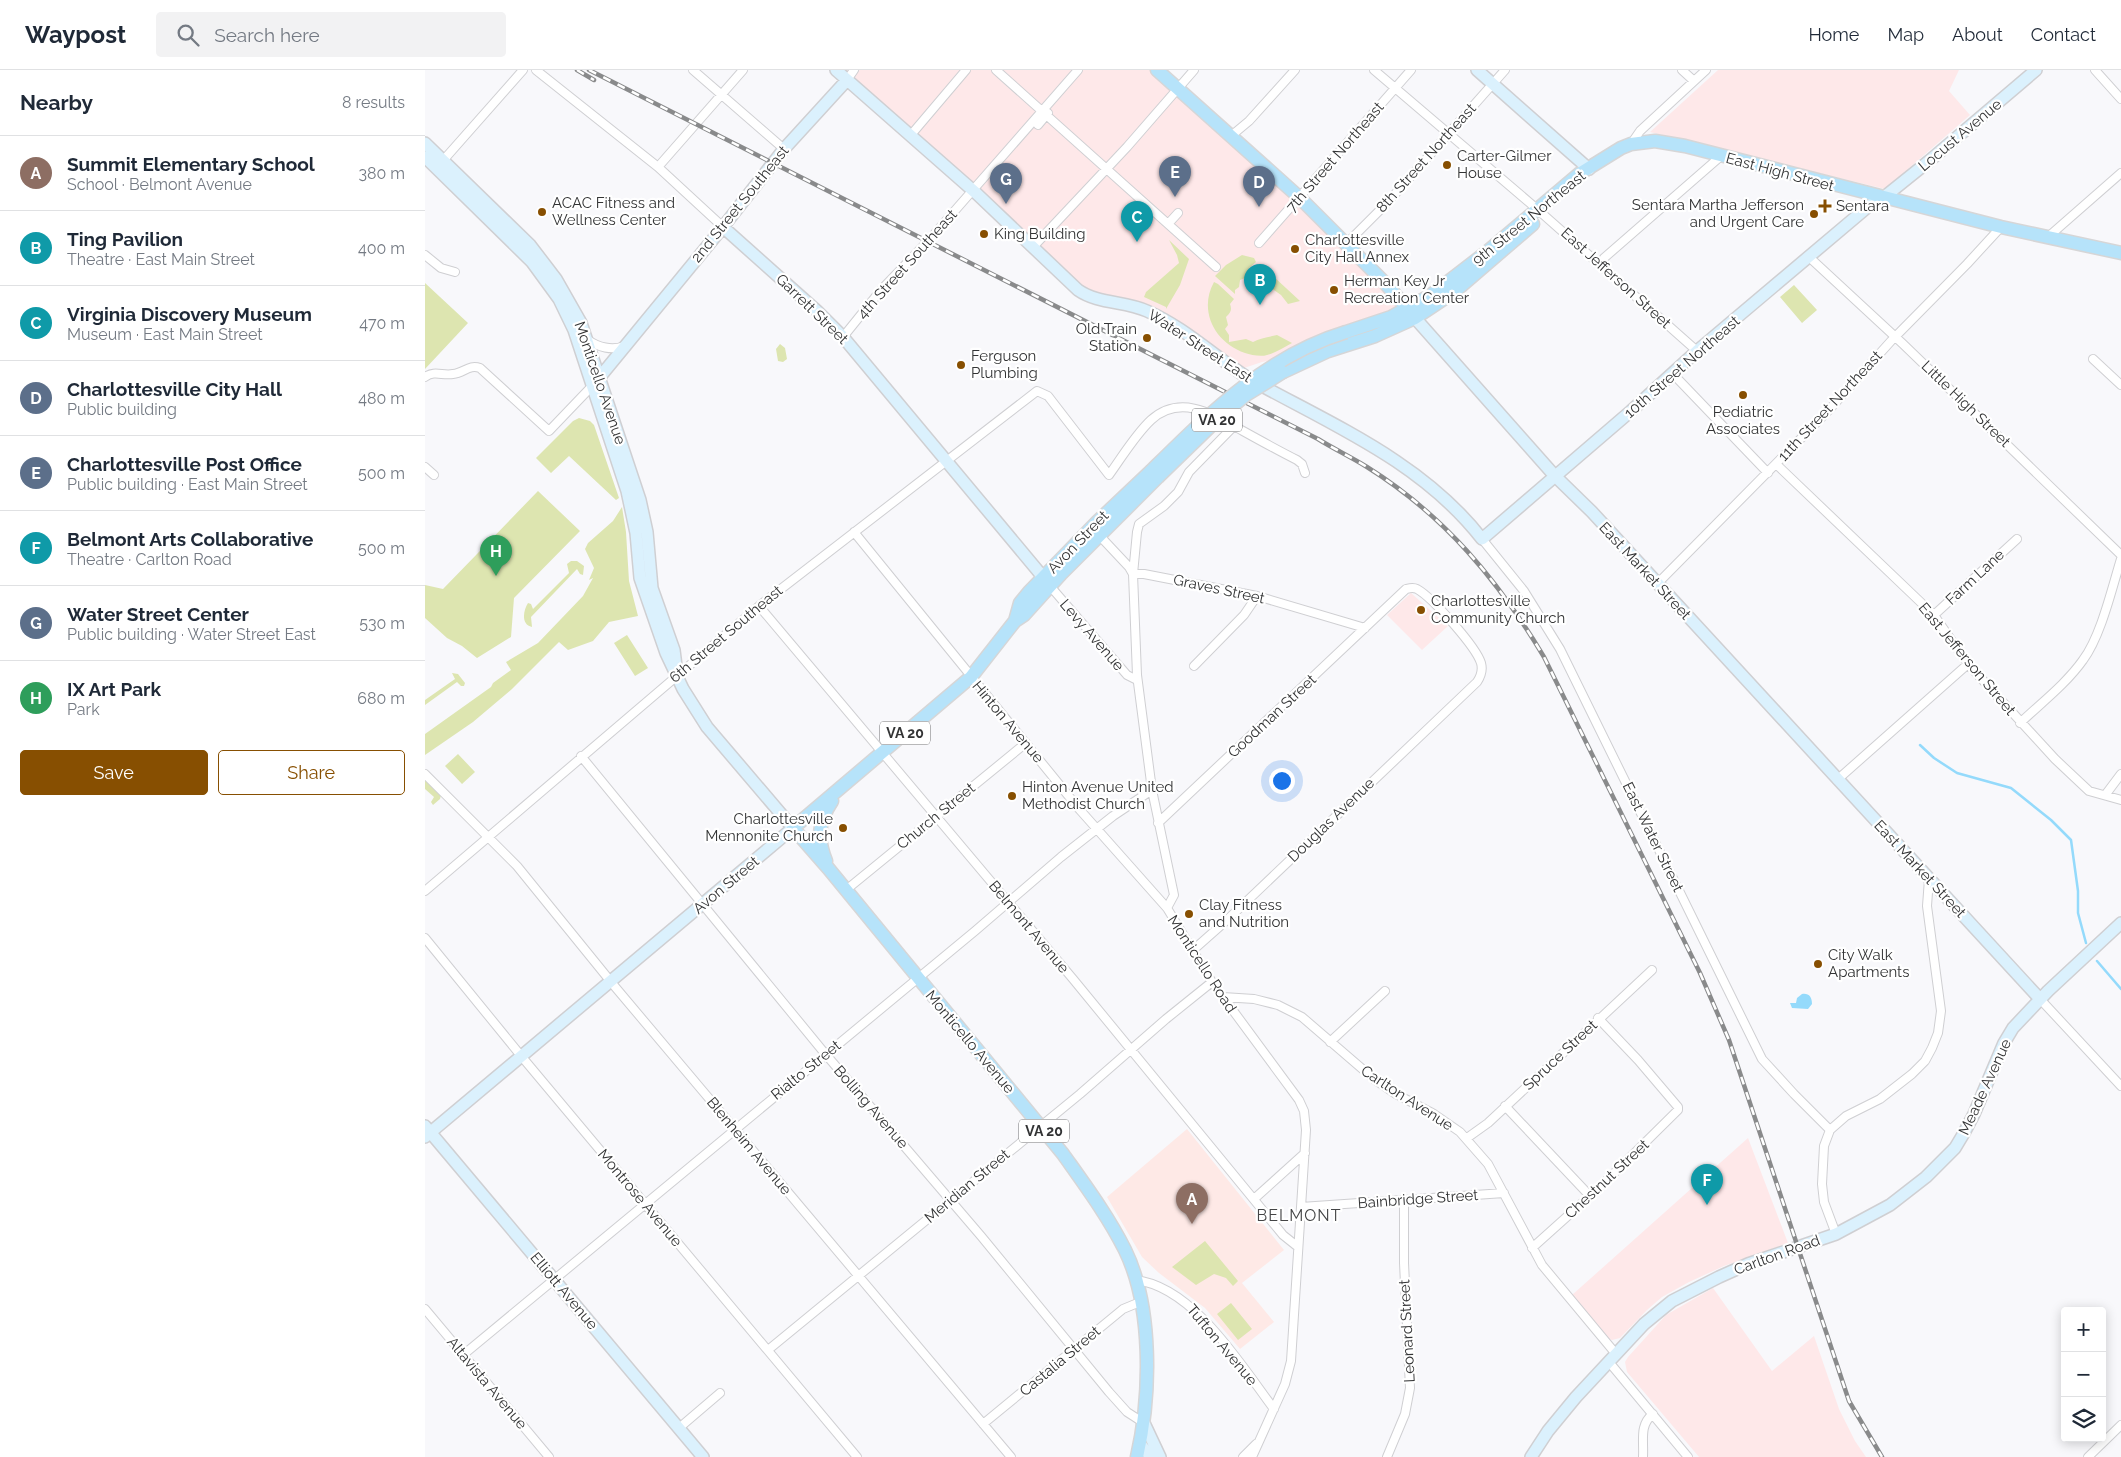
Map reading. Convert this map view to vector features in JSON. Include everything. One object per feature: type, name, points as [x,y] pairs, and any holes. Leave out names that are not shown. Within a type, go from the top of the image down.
[{"type":"main road","name":"Water Street East","points":[[836,70],[972,191],[1084,295],[1133,305],[1149,312],[1196,340],[1235,371],[1253,382],[1343,428],[1390,457],[1458,511],[1482,539]]},
{"type":"main road","name":"East Market Street","points":[[1157,70],[1300,198],[1346,244],[1412,314],[1554,475],[1591,512],[2040,999]]},
{"type":"main road","points":[[1477,70],[1589,169]]},
{"type":"main road","name":"Locust Avenue","points":[[1883,198],[1969,129],[2036,70]]},
{"type":"main road","name":"2nd Street Southeast","points":[[595,383],[784,150],[847,80]]},
{"type":"main road","name":"East High Street","points":[[1589,169],[1611,154],[1631,144],[1664,142],[2001,227],[2121,253]]},
{"type":"main road","name":"Monticello Avenue","points":[[425,143],[440,164],[532,262],[559,298],[595,383],[631,507],[641,578],[645,593],[666,653],[689,700],[707,727],[828,868],[917,979],[1040,1126],[1084,1184],[1125,1250],[1140,1302],[1147,1354],[1144,1423],[1137,1457]]},
{"type":"main road","name":"Monticello Avenue","points":[[425,157],[440,164],[530,245],[545,264],[571,304],[588,340],[595,383]]},
{"type":"main road","name":"9th Street Northeast","points":[[1154,474],[1246,395],[1305,361],[1390,331],[1412,314],[1454,292],[1541,212],[1579,174],[1589,169]]},
{"type":"main road","name":"10th Street Northeast","points":[[1482,539],[1808,256],[1870,205],[1883,198]]},
{"type":"main road","name":"Garrett Street","points":[[723,227],[817,311],[843,337],[1047,582]]},
{"type":"main road","name":"9th Street Northeast","points":[[1154,474],[1216,407],[1281,360],[1329,337],[1391,317],[1412,314]]},
{"type":"main road","name":"Avon Street","points":[[427,1132],[522,1057],[971,677],[1015,620],[1024,615],[1047,582],[1154,474]]},
{"type":"main road","name":"VA 20","points":[[828,868],[821,849],[819,831],[825,811],[839,790]]},
{"type":"main road","name":"Meade Avenue","points":[[1836,1234],[1877,1213],[1909,1192],[1926,1178],[1955,1148],[1974,1114],[2004,1043],[2020,1019],[2121,922]]},
{"type":"main road","name":"Elliott Avenue","points":[[427,1132],[555,1280],[703,1457]]},
{"type":"main road","name":"Carlton Road","points":[[1531,1457],[1561,1415],[1657,1312],[1691,1291],[1748,1264],[1836,1234]]},
{"type":"main road","points":[[1144,1423],[1159,1457]]},
{"type":"main road","points":[[1140,1444],[1151,1457]]},
{"type":"street","points":[[440,164],[523,70]]},
{"type":"street","name":"Garrett Street","points":[[536,70],[658,167],[723,227]]},
{"type":"street","points":[[693,70],[784,150]]},
{"type":"street","points":[[658,167],[743,70]]},
{"type":"street","name":"2nd Street Southeast","points":[[847,80],[854,70]]},
{"type":"street","points":[[910,136],[966,70]]},
{"type":"street","points":[[996,70],[1216,267]]},
{"type":"street","points":[[1042,112],[1078,70]]},
{"type":"street","points":[[1033,247],[1127,147],[1193,70]]},
{"type":"street","points":[[1231,136],[1249,121],[1295,70]]},
{"type":"street","name":"East Jefferson Street","points":[[1374,70],[1541,212],[1697,351]]},
{"type":"street","name":"7th Street Northeast","points":[[1259,243],[1411,70]]},
{"type":"street","name":"8th Street Northeast","points":[[1346,244],[1388,202],[1505,70]]},
{"type":"street","points":[[1682,70],[1694,81]]},
{"type":"street","points":[[1631,144],[1640,131],[1707,70]]},
{"type":"street","points":[[2095,70],[2121,99]]},
{"type":"street","points":[[1038,125],[1047,100]]},
{"type":"street","points":[[1032,118],[1054,106]]},
{"type":"street","name":"4th Street Southeast","points":[[843,337],[881,290],[923,248],[1042,112]]},
{"type":"street","points":[[1600,265],[1604,258],[1721,156]]},
{"type":"street","points":[[2048,237],[2121,173]]},
{"type":"street","points":[[1168,224],[1178,213]]},
{"type":"street","name":"11th Street Northeast","points":[[1657,584],[1828,411],[1895,336],[2001,227]]},
{"type":"street","points":[[425,255],[441,268],[455,272]]},
{"type":"street","name":"Little High Street","points":[[1808,256],[1895,336],[2121,557]]},
{"type":"street","points":[[588,340],[599,346],[610,348],[621,347],[630,342]]},
{"type":"street","points":[[2093,359],[2121,385]]},
{"type":"street","name":"2nd Street Southeast","points":[[425,377],[435,372],[454,374],[470,366],[476,366],[549,431],[595,383]]},
{"type":"street","points":[[1673,374],[1768,473]]},
{"type":"street","name":"6th Street Southeast","points":[[425,891],[487,836],[759,606],[1037,391],[1048,396],[1109,475],[1144,427],[1166,410],[1188,407],[1198,409],[1234,426]]},
{"type":"street","points":[[1234,426],[1297,460],[1302,464],[1305,473]]},
{"type":"street","name":"Monticello Road","points":[[1234,426],[1189,472],[1178,492],[1164,506],[1139,524],[1133,574],[1137,680],[1158,823],[1174,895],[1167,908],[1212,982],[1299,1100],[1306,1120],[1291,1361],[1285,1384],[1252,1457]]},
{"type":"street","name":"East Jefferson Street","points":[[1776,464],[1934,615],[1968,664],[2055,759],[2089,791],[2106,794],[2121,800]]},
{"type":"street","points":[[425,467],[434,475]]},
{"type":"street","name":"Hinton Avenue","points":[[854,532],[971,677],[1097,828],[1167,908]]},
{"type":"street","points":[[1095,532],[1129,567],[1133,574]]},
{"type":"street","name":"East Water Street","points":[[1482,539],[1524,591],[1560,649],[1762,1059],[1793,1094],[1830,1130]]},
{"type":"street","name":"Farm Lane","points":[[1934,615],[2017,539]]},
{"type":"street","points":[[2020,723],[2065,682],[2084,659],[2099,628],[2121,557]]},
{"type":"street","name":"Graves Street","points":[[1133,574],[1144,574],[1257,596],[1365,628]]},
{"type":"street","name":"Levy Avenue","points":[[1047,582],[1127,674],[1137,680]]},
{"type":"street","name":"Douglas Avenue","points":[[1192,950],[1312,840],[1469,689],[1481,675],[1480,661],[1452,623],[1418,590],[1406,589],[1386,608]]},
{"type":"street","points":[[1194,666],[1239,621],[1257,596]]},
{"type":"street","name":"Belmont Avenue","points":[[759,606],[881,754],[1131,1050],[1283,1235],[1298,1247]]},
{"type":"street","name":"Goodman Street","points":[[1158,823],[1386,608]]},
{"type":"street","points":[[1837,780],[1968,664]]},
{"type":"street","name":"Church Street","points":[[846,890],[1026,743]]},
{"type":"street","name":"Bolling Avenue","points":[[581,756],[702,905],[1109,1392],[1127,1412],[1144,1423]]},
{"type":"street","points":[[425,774],[487,836]]},
{"type":"street","points":[[2106,794],[2121,774]]},
{"type":"street","name":"Rialto Street","points":[[463,1355],[1097,828],[1153,790]]},
{"type":"street","name":"Blenheim Avenue","points":[[487,836],[517,866],[611,981],[1011,1457]]},
{"type":"street","points":[[1830,1130],[1846,1116],[1880,1099],[1925,1061],[1932,1048],[1938,1032],[1941,1011],[1927,906],[1929,879]]},
{"type":"street","name":"Montrose Avenue","points":[[425,938],[645,1205],[857,1457]]},
{"type":"street","name":"Spruce Street","points":[[1467,1138],[1488,1122],[1651,970]]},
{"type":"street","name":"Meridian Street","points":[[768,1350],[1212,982]]},
{"type":"street","points":[[1330,1042],[1385,991]]},
{"type":"street","name":"Carlton Avenue","points":[[1223,998],[1254,999],[1291,1010],[1309,1022],[1374,1079],[1396,1094],[1446,1121],[1467,1138],[1489,1164],[1532,1248],[1552,1280],[1613,1358],[1653,1414],[1688,1457]]},
{"type":"street","name":"East Market Street","points":[[2040,999],[2121,1086]]},
{"type":"street","name":"Chestnut Street","points":[[1532,1248],[1590,1196],[1678,1110],[1678,1107],[1638,1060],[1598,1018]]},
{"type":"street","points":[[1505,1106],[1590,1196]]},
{"type":"street","name":"Carlton Road","points":[[1830,1130],[1824,1146],[1822,1184],[1824,1202],[1836,1234]]},
{"type":"street","points":[[1254,1199],[1305,1152]]},
{"type":"street","name":"Bainbridge Street","points":[[1301,1207],[1504,1193]]},
{"type":"street","name":"Leonard Street","points":[[1387,1457],[1405,1414],[1410,1388],[1403,1264],[1404,1200]]},
{"type":"street","name":"Tufton Avenue","points":[[1135,1280],[1146,1281],[1163,1287],[1185,1301],[1196,1311],[1241,1365],[1274,1409]]},
{"type":"street","name":"Castalia Street","points":[[983,1424],[1123,1309],[1140,1302]]},
{"type":"street","name":"Altavista Avenue","points":[[425,1309],[549,1457]]},
{"type":"street","points":[[679,1428],[720,1393]]},
{"type":"street","points":[[1643,1457],[1643,1427],[1646,1420],[1653,1414]]},
{"type":"street","points":[[2088,1457],[2121,1425]]},
{"type":"street","points":[[1243,1457],[1259,1441]]},
{"type":"shaded area","points":[[843,70],[1157,70],[1403,303],[1389,314],[1272,360],[1235,371],[1149,312],[1090,297],[1082,286],[988,198]]},
{"type":"shaded area","points":[[1718,70],[1959,70],[1949,91],[1970,115],[1885,189],[1650,132]]},
{"type":"shaded area","points":[[1411,593],[1448,626],[1422,650],[1387,615]]},
{"type":"shaded area","points":[[1187,1129],[1284,1250],[1242,1283],[1274,1322],[1240,1349],[1205,1308],[1159,1273],[1142,1257],[1107,1197]]},
{"type":"shaded area","points":[[1748,1138],[1788,1243],[1724,1266],[1689,1282],[1662,1297],[1620,1338],[1612,1340],[1607,1338],[1572,1295]]},
{"type":"shaded area","points":[[1713,1288],[1772,1371],[1814,1336],[1839,1409],[1855,1441],[1866,1457],[1699,1457],[1627,1372],[1625,1362],[1666,1315]]},
{"type":"green space","points":[[1169,240],[1189,259],[1180,285],[1166,309],[1166,307],[1144,297],[1146,292],[1179,263]]},
{"type":"green space","points":[[1242,255],[1254,258],[1256,262],[1249,268],[1245,278],[1240,280],[1235,294],[1215,276],[1226,265]]},
{"type":"green space","points":[[1260,264],[1300,301],[1288,304],[1281,295],[1271,288],[1270,284],[1257,279],[1252,273]]},
{"type":"green space","points":[[1214,282],[1234,299],[1230,304],[1231,311],[1226,317],[1228,325],[1225,329],[1229,335],[1229,342],[1246,339],[1253,342],[1277,335],[1292,343],[1274,353],[1259,356],[1245,353],[1225,342],[1212,325],[1209,315],[1208,304]]},
{"type":"green space","points":[[425,283],[468,323],[425,369]]},
{"type":"green space","points":[[1794,285],[1817,310],[1802,323],[1780,297]]},
{"type":"green space","points":[[780,344],[785,348],[787,359],[783,362],[778,361],[776,349]]},
{"type":"green space","points":[[579,418],[590,421],[594,425],[619,498],[616,500],[569,456],[551,473],[536,458],[573,421]]},
{"type":"green space","points":[[538,491],[580,531],[514,598],[511,637],[477,658],[462,646],[447,638],[425,618],[425,585],[443,589]]},
{"type":"green space","points":[[622,507],[626,532],[629,581],[638,616],[609,622],[593,641],[568,650],[559,642],[512,689],[473,722],[425,755],[425,734],[491,687],[493,683],[511,670],[506,662],[538,643],[583,596],[593,578],[589,580],[594,568],[585,549],[588,543],[613,521]]},
{"type":"green space","points":[[571,561],[577,561],[584,566],[583,575],[577,569],[531,617],[532,627],[528,626],[524,617],[528,603],[531,604],[533,609],[569,573],[567,564]]},
{"type":"green space","points":[[627,635],[648,668],[635,676],[614,643]]},
{"type":"green space","points":[[452,673],[458,674],[465,683],[464,686],[457,682],[425,705],[425,700],[455,679]]},
{"type":"green space","points":[[458,754],[475,772],[462,784],[445,766]]},
{"type":"green space","points":[[425,777],[441,795],[440,799],[433,805],[431,802],[434,797],[425,789]]},
{"type":"green space","points":[[1205,1241],[1238,1281],[1233,1286],[1226,1278],[1214,1274],[1196,1285],[1172,1267]]},
{"type":"green space","points":[[1231,1303],[1252,1329],[1238,1340],[1217,1314]]},
{"type":"water","points":[[1802,994],[1810,996],[1812,1004],[1808,1009],[1792,1008],[1790,1003],[1796,1003],[1797,998]]},
{"type":"waterway","points":[[1920,745],[1934,758],[1957,773],[2011,788],[2051,820],[2071,840],[2078,891],[2078,913],[2086,943]]},
{"type":"waterway","points":[[2097,961],[2121,989]]},
{"type":"railway","points":[[577,70],[594,80]]},
{"type":"railway","points":[[589,70],[1318,439],[1367,467],[1395,486],[1421,506],[1467,551],[1508,602],[1544,657],[1700,973],[1729,1040],[1849,1401],[1882,1457]]},
{"type":"place","name":"Carter-Gilmer House","points":[[1447,165]]},
{"type":"place","name":"Charlottesville Post Office","points":[[1175,197]]},
{"type":"place","name":"Water Street Center","points":[[1006,204]]},
{"type":"place","name":"Sentara","points":[[1825,206]]},
{"type":"place","name":"Charlottesville City Hall","points":[[1259,207]]},
{"type":"place","name":"ACAC Fitness and Wellness Center","points":[[542,212]]},
{"type":"place","name":"Sentara Martha Jefferson and Urgent Care","points":[[1814,214]]},
{"type":"place","name":"King Building","points":[[984,234]]},
{"type":"place","name":"Virginia Discovery Museum","points":[[1137,242]]},
{"type":"place","name":"Charlottesville City Hall Annex","points":[[1295,249]]},
{"type":"place","name":"Herman Key Jr Recreation Center","points":[[1334,290]]},
{"type":"place","name":"Ting Pavilion","points":[[1260,305]]},
{"type":"place","name":"Old Train Station","points":[[1147,338]]},
{"type":"place","name":"Ferguson Plumbing","points":[[961,365]]},
{"type":"place","name":"Pediatric Associates","points":[[1743,395]]},
{"type":"place","name":"IX Art Park","points":[[496,576]]},
{"type":"place","name":"Charlottesville Community Church","points":[[1421,610]]},
{"type":"place","name":"Hinton Avenue United Methodist Church","points":[[1012,796]]},
{"type":"place","name":"Charlottesville Mennonite Church","points":[[843,828]]},
{"type":"place","name":"Clay Fitness and Nutrition","points":[[1189,914]]},
{"type":"place","name":"City Walk Apartments","points":[[1818,964]]},
{"type":"place","name":"Belmont Arts Collaborative","points":[[1707,1205]]},
{"type":"place","name":"Summit Elementary School","points":[[1192,1224]]},
{"type":"district","name":"BELMONT","points":[[1299,1215]]}]
